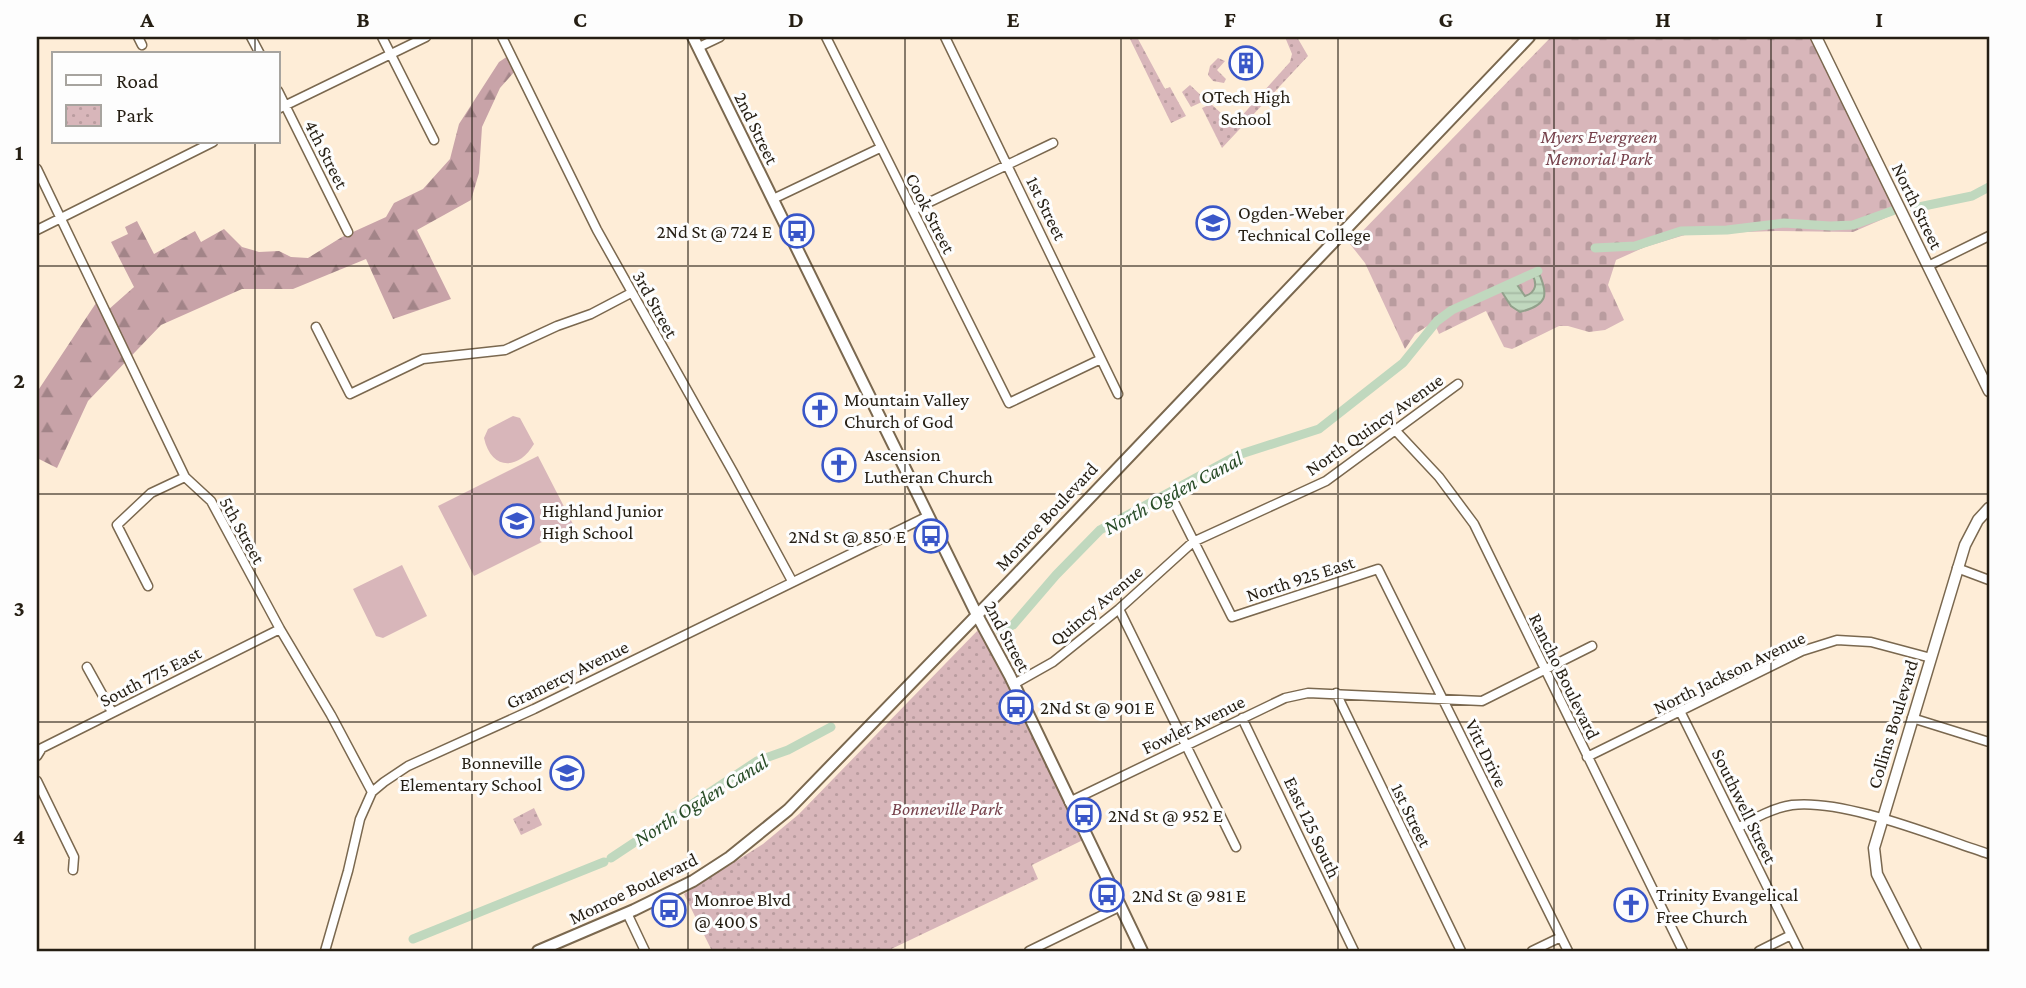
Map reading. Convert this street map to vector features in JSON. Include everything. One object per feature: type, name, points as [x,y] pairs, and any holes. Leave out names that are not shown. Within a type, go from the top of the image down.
[{"type":"main road","name":"Monroe Boulevard","points":[[538,951],[694,881],[788,810],[1529,37]]},
{"type":"main road","name":"2nd Street","points":[[696,42],[977,615],[1014,684],[1142,951]]},
{"type":"street","points":[[382,37],[434,140]]},
{"type":"street","points":[[282,107],[426,37]]},
{"type":"street","name":"3rd Street","points":[[502,37],[597,230],[792,582]]},
{"type":"street","points":[[696,42],[720,37]]},
{"type":"street","name":"Cook Street","points":[[826,37],[1009,403],[1101,359]]},
{"type":"street","name":"1st Street","points":[[945,37],[1118,394]]},
{"type":"street","name":"North Street","points":[[1816,37],[1989,391]]},
{"type":"street","name":"4th Street","points":[[282,107],[348,232]]},
{"type":"street","points":[[913,211],[1053,143]]},
{"type":"street","points":[[37,230],[209,144]]},
{"type":"street","points":[[773,199],[880,148]]},
{"type":"street","name":"5th Street","points":[[37,169],[185,477],[211,501],[372,792]]},
{"type":"street","points":[[1928,266],[1989,236]]},
{"type":"street","points":[[317,327],[350,394],[423,359],[505,350],[591,314],[631,293]]},
{"type":"street","name":"North Quincy Avenue","points":[[1193,542],[1326,481],[1458,384]]},
{"type":"street","name":"Rancho Boulevard","points":[[1396,431],[1440,477],[1474,524],[1683,951]]},
{"type":"street","points":[[148,586],[117,526],[151,493],[185,477]]},
{"type":"street","points":[[1174,502],[1193,542]]},
{"type":"street","name":"Collins Boulevard","points":[[1916,951],[1877,874],[1874,848],[1957,568],[1978,520],[1989,508]]},
{"type":"street","name":"Gramercy Avenue","points":[[372,792],[408,766],[534,709],[928,516]]},
{"type":"street","name":"Quincy Avenue","points":[[1014,684],[1053,662],[1119,609],[1193,542]]},
{"type":"street","name":"North 925 East","points":[[1193,542],[1232,617],[1378,569]]},
{"type":"street","points":[[1957,568],[1989,580]]},
{"type":"street","name":"Vitt Drive","points":[[1378,569],[1568,951]]},
{"type":"street","points":[[1119,609],[1236,847]]},
{"type":"street","name":"South 775 East","points":[[37,756],[42,748],[280,629]]},
{"type":"street","name":"North Jackson Avenue","points":[[1587,757],[1681,713],[1802,651],[1837,640],[1871,642],[1931,657]]},
{"type":"street","name":"Fowler Avenue","points":[[1069,802],[1285,698],[1308,693],[1442,697],[1482,701],[1591,646]]},
{"type":"street","points":[[87,667],[112,712]]},
{"type":"street","name":"1st Street","points":[[1336,694],[1461,951]]},
{"type":"street","name":"Southwell Street","points":[[1681,713],[1799,951]]},
{"type":"street","name":"East 125 South","points":[[1242,718],[1354,951]]},
{"type":"street","points":[[1912,718],[1989,742]]},
{"type":"street","points":[[37,781],[74,857],[73,870]]},
{"type":"street","points":[[325,951],[354,841],[372,792]]},
{"type":"street","points":[[1738,828],[1762,814],[1790,805],[1815,804],[1882,820],[1989,855]]},
{"type":"street","points":[[1029,951],[1119,907]]},
{"type":"street","points":[[626,913],[645,951]]},
{"type":"street","points":[[1759,951],[1791,935]]},
{"type":"street","points":[[1532,951],[1561,937]]},
{"type":"green space","points":[[1129,37],[1137,37],[1165,89],[1170,87],[1186,116],[1171,123]]},
{"type":"green space","points":[[1285,37],[1297,37],[1308,56],[1222,148],[1202,108],[1211,104],[1231,122],[1235,118],[1239,119],[1290,62],[1292,54]]},
{"type":"green space","name":"Myers Evergreen Memorial Park","points":[[1551,37],[1810,37],[1897,213],[1853,232],[1688,234],[1645,247],[1616,260],[1608,285],[1624,320],[1605,330],[1589,332],[1559,326],[1512,349],[1504,347],[1486,311],[1439,334],[1434,322],[1415,334],[1405,349],[1365,263],[1350,244]]},
{"type":"green space","points":[[508,56],[515,71],[500,88],[482,127],[479,173],[471,200],[417,230],[451,299],[393,319],[366,259],[293,289],[242,289],[161,325],[88,401],[57,468],[37,458],[37,392],[96,303],[108,310],[134,287],[111,242],[128,234],[125,227],[137,221],[154,254],[195,231],[201,242],[224,229],[242,247],[259,252],[279,251],[291,257],[308,258],[342,237],[386,217],[394,203],[423,189],[450,159],[459,124],[499,62]]},
{"type":"green space","points":[[1218,58],[1225,61],[1217,70],[1226,79],[1224,83],[1213,81],[1208,75],[1210,66]]},
{"type":"green space","points":[[1190,85],[1206,100],[1191,107],[1182,92]]},
{"type":"green space","points":[[513,416],[520,418],[534,444],[520,459],[506,463],[493,456],[484,438],[488,429]]},
{"type":"green space","points":[[538,456],[574,526],[474,576],[438,506]]},
{"type":"green space","points":[[402,565],[427,616],[383,638],[376,636],[353,589]]},
{"type":"green space","name":"Bonneville Park","points":[[981,627],[1083,840],[1032,865],[1038,879],[887,951],[712,951],[684,894],[763,844],[799,814]]},
{"type":"green space","points":[[534,808],[542,825],[521,835],[513,819]]},
{"type":"shaded area","points":[[1538,271],[1544,287],[1544,298],[1536,306],[1520,312],[1511,306],[1500,289],[1515,282],[1525,296],[1535,287],[1532,274]]},
{"type":"waterway","name":"North Ogden Canal","points":[[1914,208],[1972,196],[1989,187]]},
{"type":"waterway","name":"North Ogden Canal","points":[[1595,248],[1635,246],[1681,231],[1727,230],[1784,223],[1853,225],[1892,211]]},
{"type":"waterway","name":"North Ogden Canal","points":[[1000,631],[1013,625],[1100,530],[1238,455],[1319,429],[1403,363],[1437,321],[1452,310],[1538,271]]},
{"type":"waterway","name":"North Ogden Canal","points":[[611,858],[757,761],[788,750],[831,727]]},
{"type":"waterway","name":"North Ogden Canal","points":[[413,939],[604,862]]},
{"type":"place","name":"OTech High School","points":[[1246,63]]},
{"type":"place","name":"Ogden-Weber Technical College","points":[[1213,223]]},
{"type":"place","name":"2Nd St @ 724 E","points":[[797,231]]},
{"type":"place","name":"Mountain Valley Church of God","points":[[820,410]]},
{"type":"place","name":"Ascension Lutheran Church","points":[[839,465]]},
{"type":"place","name":"Highland Junior High School","points":[[517,521]]},
{"type":"place","name":"2Nd St @ 850 E","points":[[931,536]]},
{"type":"place","name":"2Nd St @ 901 E","points":[[1016,707]]},
{"type":"place","name":"Bonneville Elementary School","points":[[567,773]]},
{"type":"place","name":"2Nd St @ 952 E","points":[[1084,815]]},
{"type":"place","name":"2Nd St @ 981 E","points":[[1107,895]]},
{"type":"place","name":"Trinity Evangelical Free Church","points":[[1631,905]]},
{"type":"place","name":"Monroe Blvd @ 400 S","points":[[669,910]]}]
